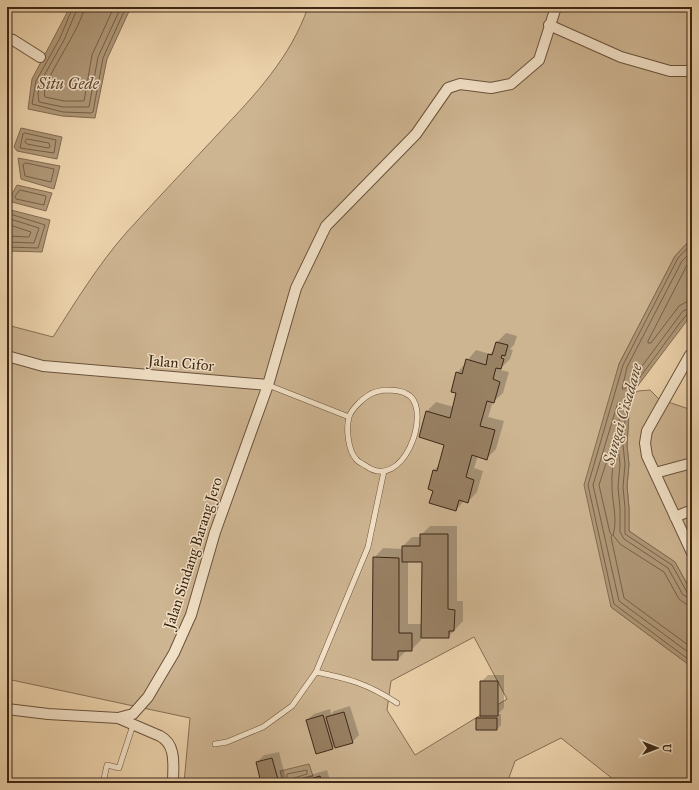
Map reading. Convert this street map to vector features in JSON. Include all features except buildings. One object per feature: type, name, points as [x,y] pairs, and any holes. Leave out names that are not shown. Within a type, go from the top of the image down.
[{"type":"street","name":"Jalan Sindang Barang Jero","points":[[126,720],[148,697],[174,653],[192,615],[215,532],[268,385],[296,288],[326,226],[416,134],[448,88],[460,84],[491,88],[511,84],[539,60],[556,7]]},
{"type":"street","points":[[549,25],[621,57],[670,72],[692,71]]},
{"type":"street","points":[[7,39],[13,40],[40,56]]},
{"type":"street","points":[[691,354],[647,431],[645,443],[647,453],[655,473],[692,553]]},
{"type":"street","name":"Jalan Cifor","points":[[7,356],[43,366],[268,385]]},
{"type":"street","points":[[655,473],[692,464]]},
{"type":"street","points":[[675,516],[692,510]]},
{"type":"street","points":[[7,709],[48,714],[126,720],[167,739],[172,750],[173,783]]},
{"type":"lane","name":"Jalan Cifor","points":[[268,385],[349,417]]},
{"type":"lane","points":[[384,390],[404,392],[411,397],[417,410],[415,431],[406,456],[396,467],[384,471],[368,468],[355,459],[350,446],[348,432],[349,417],[369,394],[384,390]]},
{"type":"lane","points":[[215,744],[227,742],[263,727],[292,706],[316,672],[368,547],[384,471]]},
{"type":"lane","points":[[316,672],[344,678],[372,688],[397,703]]},
{"type":"lane","points":[[103,783],[107,765],[119,768],[126,720]]},
{"type":"shaded area","points":[[308,7],[692,7],[692,238],[675,256],[619,364],[611,607],[692,667],[692,783],[618,783],[561,738],[515,761],[507,783],[184,783],[190,718],[7,679],[7,325],[53,337],[116,245],[258,90],[282,59],[301,25]],"holes":[[[474,637],[507,699],[415,755],[387,710],[391,681]]]},
{"type":"shaded area","points":[[650,390],[659,399],[692,410],[692,593],[675,562],[629,531],[627,486],[629,464],[627,446],[630,396],[638,391]]},
{"type":"water","name":"Situ Gede","points":[[70,7],[131,7],[107,59],[95,118],[62,116],[28,109],[32,79]]},
{"type":"water","points":[[21,128],[62,137],[57,159],[17,151],[14,147]]},
{"type":"water","points":[[18,158],[60,166],[54,189],[21,179]]},
{"type":"water","points":[[17,185],[52,193],[46,211],[8,201]]},
{"type":"water","points":[[7,209],[50,220],[42,252],[7,251]]},
{"type":"water","name":"Sungai Cisadane","points":[[692,238],[692,314],[630,396],[627,446],[629,464],[627,486],[629,531],[675,562],[692,593],[692,667],[611,607],[584,485],[619,364],[675,256]]},
{"type":"water","points":[[309,764],[313,776],[283,783],[280,771]]}]
